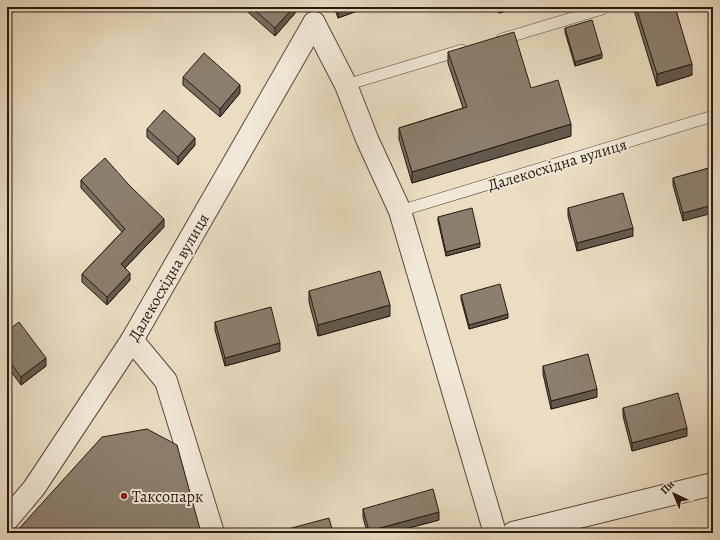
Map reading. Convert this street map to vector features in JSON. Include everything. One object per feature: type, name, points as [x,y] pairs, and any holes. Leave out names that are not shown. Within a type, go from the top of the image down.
[{"type":"street","name":"Далекосхідна вулиця","points":[[7,520],[34,488],[132,340],[314,23],[346,85]]},
{"type":"street","points":[[346,85],[367,139],[400,211],[495,533]]},
{"type":"street","points":[[132,340],[166,381],[212,533]]},
{"type":"street","points":[[513,533],[713,484]]},
{"type":"lane","points":[[489,42],[602,9],[604,7]]},
{"type":"lane","points":[[346,85],[474,47]]},
{"type":"lane","name":"Далекосхідна вулиця","points":[[400,211],[713,116]]},
{"type":"building","points":[[251,7],[294,7],[275,28]]},
{"type":"building","points":[[636,7],[675,7],[692,64],[657,74]]},
{"type":"building","points":[[592,20],[602,54],[575,62],[565,28]]},
{"type":"building","points":[[514,32],[531,88],[558,80],[571,124],[412,172],[399,128],[467,107],[448,52]]},
{"type":"building","points":[[204,53],[240,85],[220,109],[183,77]]},
{"type":"building","points":[[164,110],[195,138],[178,157],[147,129]]},
{"type":"building","points":[[105,158],[129,185],[164,219],[121,264],[130,273],[107,297],[82,274],[125,229],[81,180]]},
{"type":"building","points":[[713,167],[713,205],[683,213],[673,178]]},
{"type":"building","points":[[623,193],[633,228],[577,243],[568,208]]},
{"type":"building","points":[[472,208],[480,243],[446,252],[438,217]]},
{"type":"building","points":[[380,271],[390,305],[318,325],[309,291]]},
{"type":"building","points":[[500,284],[508,314],[469,325],[461,295]]},
{"type":"building","points":[[271,307],[280,343],[225,358],[215,322]]},
{"type":"building","points":[[19,322],[46,358],[21,377],[7,358],[7,331]]},
{"type":"building","points":[[588,354],[597,389],[551,401],[543,366]]},
{"type":"building","points":[[678,393],[687,428],[632,443],[623,408]]},
{"type":"building","name":"Таксопарк","points":[[147,429],[177,445],[201,533],[15,533],[102,437]]},
{"type":"building","points":[[433,489],[439,512],[369,531],[363,509]]},
{"type":"building","points":[[329,518],[333,533],[273,533]]},
{"type":"building","points":[[713,527],[713,533],[692,533]]},
{"type":"place","name":"Таксопарк","points":[[124,496]]}]
